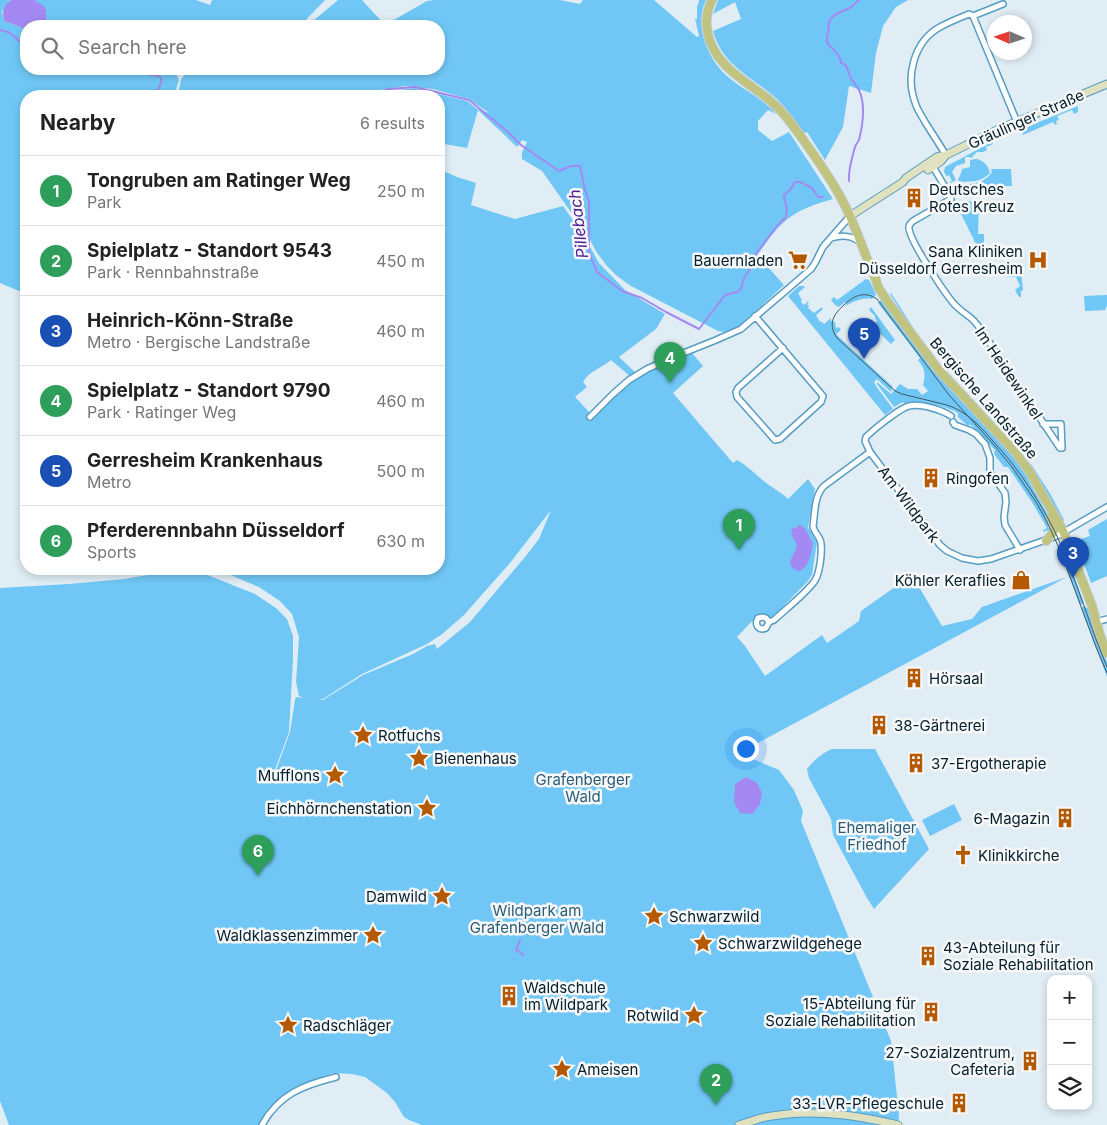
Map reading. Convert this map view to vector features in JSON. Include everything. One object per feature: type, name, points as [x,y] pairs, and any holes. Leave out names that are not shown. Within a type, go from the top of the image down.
[{"type":"main road","name":"Bergische Landstraße","points":[[712,0],[707,11],[706,22],[709,38],[717,54],[727,67],[773,103],[787,117],[834,184],[876,277],[884,287],[907,327],[938,369],[1015,452],[1029,471],[1064,533],[1091,602],[1107,653]]},
{"type":"main road","name":"Gräulinger Straße","points":[[850,216],[903,182],[908,182],[932,164],[941,161],[946,155],[1017,122],[1107,84]]},
{"type":"main road","points":[[1046,501],[1046,508],[1055,527],[1053,533],[1046,541]]},
{"type":"main road","points":[[739,1125],[770,1116],[807,1112],[879,1120],[898,1125]]},
{"type":"street","points":[[946,155],[913,99],[911,82],[912,64],[919,50],[933,32],[940,27],[969,14],[973,16],[1003,4]]},
{"type":"street","points":[[973,16],[1017,122]]},
{"type":"street","name":"Im Heidewinkel","points":[[932,164],[948,192],[950,200],[913,221],[909,226],[912,237],[932,274],[947,296],[981,330],[1060,448],[1062,448],[1061,424],[1044,424]]},
{"type":"street","points":[[590,417],[629,380],[647,369],[740,329],[811,269],[823,247],[850,216]]},
{"type":"street","points":[[831,239],[837,236],[847,236],[860,242]]},
{"type":"street","points":[[754,316],[783,348],[822,394],[823,398],[821,402],[780,439],[775,440],[737,397],[736,392],[738,388],[783,348]]},
{"type":"street","name":"Am Wildpark","points":[[1020,550],[1005,525],[1005,493],[990,472],[990,458],[985,444],[976,434],[955,425],[952,419],[939,410],[921,406],[910,406],[866,437],[865,441],[870,452],[940,546],[962,558],[984,560],[1001,557],[1046,541],[1064,533],[1107,507]]},
{"type":"street","name":"Am Wildpark","points":[[768,622],[774,620],[813,583],[818,572],[821,542],[813,526],[819,491],[870,452]]},
{"type":"street","points":[[1096,622],[1107,619]]},
{"type":"street","points":[[262,1125],[276,1106],[295,1091],[336,1077]]},
{"type":"green space","points":[[0,0],[11,0],[2,12],[4,21],[20,27],[20,75],[177,75],[179,80],[176,90],[20,90],[20,291],[0,283]]},
{"type":"green space","points":[[34,0],[196,0],[210,5],[212,0],[325,0],[306,20],[44,20]]},
{"type":"green space","points":[[338,0],[362,0],[380,20],[314,20]]},
{"type":"green space","points":[[560,0],[580,4],[583,0],[654,0],[697,37],[699,36],[695,19],[697,19],[697,7],[699,0],[706,0],[701,20],[702,30],[704,40],[713,59],[726,75],[765,103],[776,114],[768,110],[758,121],[758,130],[772,141],[789,132],[833,199],[813,205],[793,215],[772,235],[757,255],[784,285],[740,326],[724,332],[718,331],[631,286],[617,276],[597,253],[589,238],[542,171],[522,159],[522,152],[527,142],[522,140],[517,147],[478,110],[467,148],[445,144],[445,96],[467,101],[477,109],[489,113],[469,99],[445,92],[445,90],[405,86],[379,90],[179,90],[185,75],[445,75],[445,20],[394,20],[427,1]]},
{"type":"green space","points":[[718,0],[908,0],[896,7],[883,26],[876,53],[871,93],[849,86],[843,127],[825,160],[807,132],[804,133],[782,104],[731,63],[724,54],[713,31],[741,19],[735,2],[713,14]]},
{"type":"green space","points":[[414,88],[422,90],[400,90]]},
{"type":"green space","points":[[1078,106],[1078,112],[1074,114],[1072,110],[1057,116],[1059,120],[1056,121],[1057,124],[1055,125],[1053,122],[1023,135],[1022,129]]},
{"type":"green space","points":[[992,142],[993,144],[986,147],[987,150],[977,152],[970,158],[965,157],[965,163],[956,166],[952,172],[956,180],[951,183],[952,185],[957,185],[976,183],[988,177],[992,169],[1011,169],[1012,186],[974,186],[954,191],[950,182],[952,181],[949,175],[947,177],[944,172],[945,167]]},
{"type":"green space","points":[[976,159],[985,164],[990,173],[979,180],[959,182],[958,179],[962,169],[970,167],[970,160]]},
{"type":"green space","points":[[445,172],[476,183],[471,205],[515,219],[563,206],[584,236],[599,263],[625,290],[665,314],[656,329],[619,357],[636,373],[631,377],[611,360],[592,372],[583,382],[587,387],[575,397],[592,415],[633,379],[692,353],[703,366],[673,393],[733,463],[737,460],[741,462],[788,499],[808,479],[815,489],[808,527],[817,542],[812,575],[772,618],[756,617],[737,637],[765,676],[822,635],[827,643],[859,621],[861,611],[912,575],[942,626],[972,619],[982,607],[1067,577],[739,753],[779,770],[794,790],[803,811],[801,821],[891,1041],[899,1115],[898,1125],[422,1125],[404,1117],[387,1093],[365,1077],[333,1073],[295,1087],[281,1097],[267,1112],[259,1125],[9,1125],[0,1101],[0,588],[69,584],[148,575],[208,575],[255,594],[276,608],[287,619],[293,636],[293,659],[289,732],[274,776],[290,732],[296,697],[304,698],[299,696],[296,682],[299,637],[292,614],[280,601],[259,587],[230,575],[445,575]],"holes":[[[551,510],[539,539],[470,622],[437,649],[435,644],[427,646],[413,654],[363,675],[323,700],[318,699],[323,699],[362,674],[427,644],[441,635],[464,615],[510,563]]]},
{"type":"green space","points":[[964,201],[979,202],[978,234],[984,234],[984,246],[987,246],[988,253],[994,254],[980,252],[958,205]]},
{"type":"green space","points":[[985,262],[990,265],[1001,265],[1006,270],[1013,272],[1011,273],[1012,275],[1015,275],[1015,272],[1020,270],[1023,290],[1021,291],[1021,297],[1019,297],[1015,290],[1020,286],[1016,277],[1008,277],[988,267]]},
{"type":"green space","points":[[866,279],[869,280],[876,294],[872,299],[861,299],[845,306],[847,304],[845,302],[839,307],[831,300],[834,297],[837,300]]},
{"type":"green space","points":[[799,286],[805,287],[798,293],[802,300],[801,302],[804,305],[808,301],[808,308],[814,313],[822,307],[823,309],[816,315],[820,322],[824,324],[831,318],[831,321],[835,322],[836,328],[839,327],[841,330],[836,334],[893,387],[891,392],[877,379],[874,382],[893,409],[885,415],[788,296]]},
{"type":"green space","points":[[891,293],[941,366],[996,424],[1033,467],[1051,495],[1063,521],[1027,462],[948,376],[910,326]]},
{"type":"green space","points":[[1107,295],[1105,310],[1085,311],[1084,296]]},
{"type":"green space","points":[[883,298],[939,376],[1011,453],[1025,472],[1052,522],[1048,527],[1051,532],[1049,534],[1047,530],[1044,532],[1043,530],[1047,528],[1008,467],[1004,467],[994,454],[995,450],[971,425],[967,425],[958,417],[958,413],[924,403],[905,405],[903,402],[894,407],[877,384],[877,382],[891,394],[900,384],[908,389],[917,389],[922,395],[928,391],[923,385],[925,375],[918,360],[920,358],[878,303]]},
{"type":"green space","points":[[871,307],[895,340],[891,344],[874,328],[871,331],[867,327],[871,327],[877,321],[869,310]]},
{"type":"green space","points":[[1107,519],[1107,576],[1091,583],[1079,550],[1081,539],[1090,536],[1088,530]]},
{"type":"green space","points":[[1065,552],[1084,603],[1080,605],[1061,554]]},
{"type":"green space","points":[[1085,606],[1086,608],[1088,607],[1107,662],[1107,677],[1081,608]]},
{"type":"green space","name":"Ehemaliger Friedhof","points":[[832,749],[875,749],[929,849],[874,909],[833,835],[831,819],[809,778],[807,769],[818,757]]},
{"type":"green space","points":[[954,804],[962,820],[930,836],[922,820]]},
{"type":"shaded area","points":[[11,0],[34,0],[45,7],[45,20],[20,20],[20,27],[4,21],[3,15],[6,4]]},
{"type":"shaded area","points":[[797,525],[805,529],[813,543],[807,564],[802,570],[798,571],[790,563],[797,546],[791,532],[793,527],[795,529],[798,527]]},
{"type":"shaded area","points":[[746,777],[757,783],[762,793],[760,804],[752,814],[740,813],[734,802],[735,784]]},
{"type":"waterway","name":"Pillebach","points":[[849,181],[855,147],[862,128],[863,102],[846,65],[841,63],[838,55],[828,44],[827,38],[830,20],[859,0]]},
{"type":"waterway","name":"Pillebach","points":[[0,30],[9,33],[20,42]]},
{"type":"waterway","name":"Pillebach","points":[[152,75],[161,78],[158,90]]},
{"type":"waterway","name":"Pillebach","points":[[386,90],[415,87],[427,90]]},
{"type":"waterway","name":"Pillebach","points":[[445,94],[469,100],[521,145],[559,171],[571,166],[580,166],[589,201],[589,253],[597,272],[622,291],[642,298],[699,329],[725,295],[741,289],[755,255],[786,217],[787,209],[784,195],[795,182],[800,182],[812,188],[818,197],[823,197]]},
{"type":"waterway","points":[[520,940],[516,950],[523,955]]},
{"type":"tram line","points":[[1107,667],[1061,545],[1039,503],[1003,452],[972,419],[966,415],[954,408],[895,391],[837,338],[832,328],[833,319],[838,311],[856,296],[868,295],[877,299],[949,395],[994,445],[1012,467],[1036,502],[1060,550],[1107,673]]},
{"type":"place","name":"Deutsches Rotes Kreuz","points":[[914,198]]},
{"type":"place","name":"Bauernladen","points":[[798,260]]},
{"type":"place","name":"Sana Kliniken Düsseldorf Gerresheim","points":[[1038,260]]},
{"type":"place","name":"Gerresheim Krankenhaus","points":[[864,359]]},
{"type":"place","name":"Spielplatz - Standort 9790","points":[[670,383]]},
{"type":"place","name":"Ringofen","points":[[931,478]]},
{"type":"place","name":"Tongruben am Ratinger Weg","points":[[739,550]]},
{"type":"place","name":"Heinrich-Könn-Straße","points":[[1073,578]]},
{"type":"place","name":"Köhler Keraflies","points":[[1021,580]]},
{"type":"place","name":"Hörsaal","points":[[914,678]]},
{"type":"place","name":"38-Gärtnerei","points":[[879,725]]},
{"type":"place","name":"Rotfuchs","points":[[363,735]]},
{"type":"place","name":"Bienenhaus","points":[[419,758]]},
{"type":"place","name":"37-Ergotherapie","points":[[916,763]]},
{"type":"place","name":"Mufflons","points":[[335,775]]},
{"type":"place","name":"Eichhörnchenstation","points":[[427,808]]},
{"type":"place","name":"6-Magazin","points":[[1065,818]]},
{"type":"place","name":"Klinikkirche","points":[[963,855]]},
{"type":"place","name":"Pferderennbahn Düsseldorf","points":[[258,876]]},
{"type":"place","name":"Damwild","points":[[442,896]]},
{"type":"place","name":"Schwarzwild","points":[[654,916]]},
{"type":"place","name":"Waldklassenzimmer","points":[[373,935]]},
{"type":"place","name":"Schwarzwildgehege","points":[[703,943]]},
{"type":"place","name":"43-Abteilung für Soziale Rehabilitation","points":[[928,956]]},
{"type":"place","name":"Waldschule im Wildpark","points":[[509,996]]},
{"type":"place","name":"15-Abteilung für Soziale Rehabilitation","points":[[931,1012]]},
{"type":"place","name":"Rotwild","points":[[694,1015]]},
{"type":"place","name":"Radschläger","points":[[288,1025]]},
{"type":"place","name":"27-Sozialzentrum, Cafeteria","points":[[1030,1061]]},
{"type":"place","name":"Ameisen","points":[[562,1069]]},
{"type":"place","name":"33-LVR-Pflegeschule","points":[[959,1103]]},
{"type":"place","name":"Spielplatz - Standort 9543","points":[[716,1105]]},
{"type":"park label","name":"Grafenberger Wald","points":[[583,788]]},
{"type":"park label","name":"Wildpark am Grafenberger Wald","points":[[537,918]]}]
